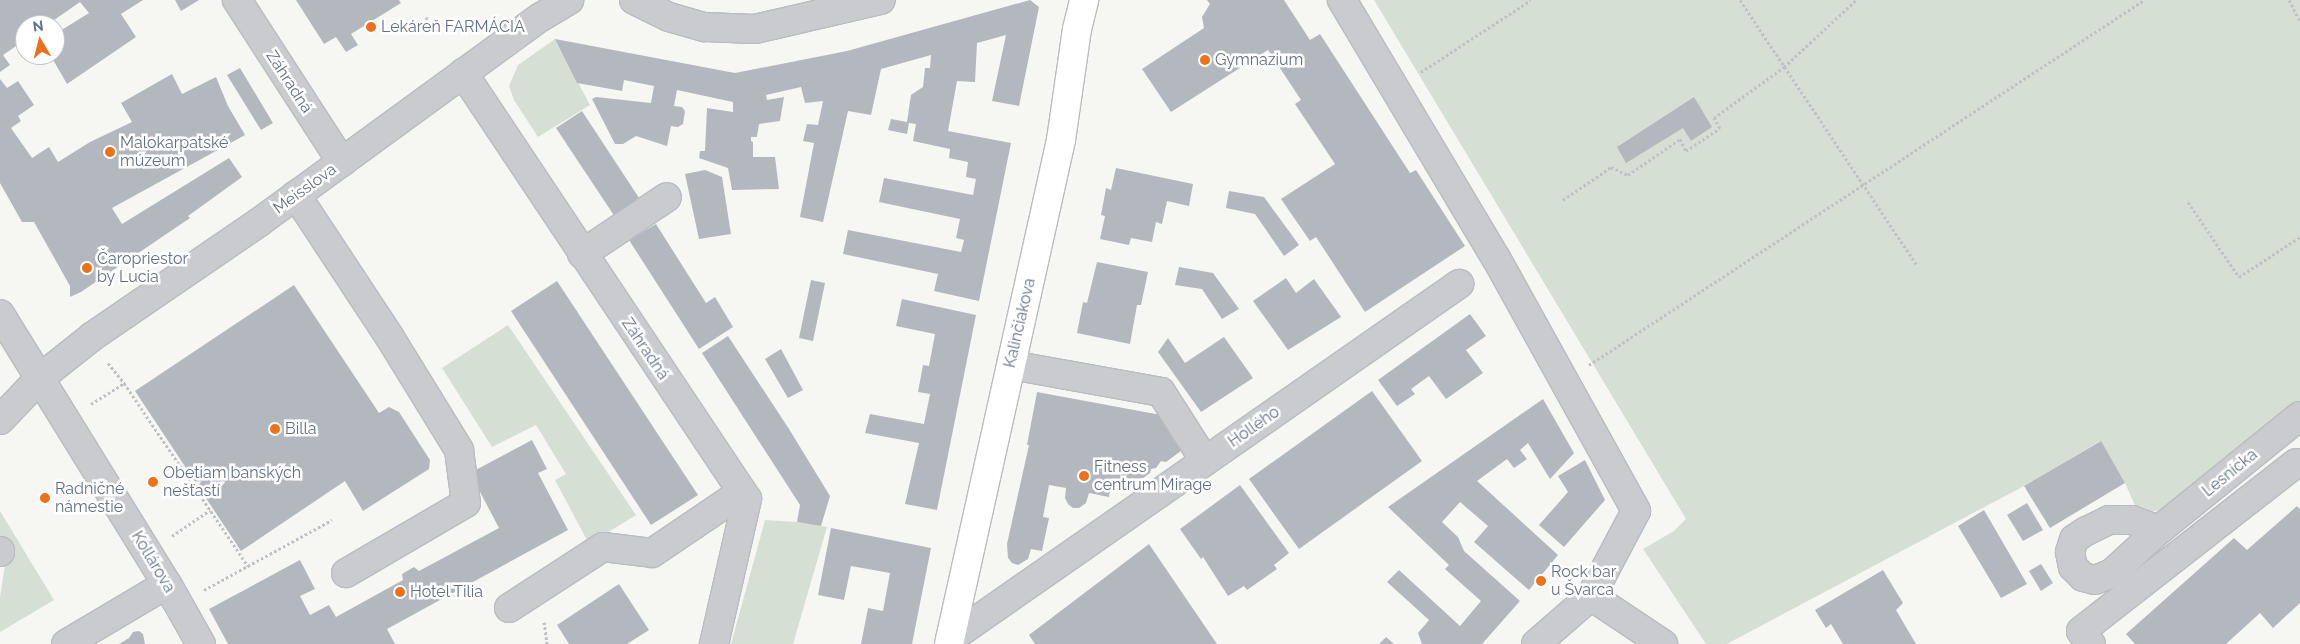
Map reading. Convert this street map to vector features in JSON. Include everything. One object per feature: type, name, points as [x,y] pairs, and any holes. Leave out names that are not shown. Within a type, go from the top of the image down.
[{"type":"main road","name":"Kalinčiakova","points":[[949,642],[1061,140],[1077,29],[1084,0]]},
{"type":"street","name":"Záhradná","points":[[237,0],[342,162]]},
{"type":"street","name":"Meisslova","points":[[40,378],[93,336],[296,196],[463,74],[536,8],[569,0]]},
{"type":"street","points":[[634,0],[669,16],[713,28],[755,29],[846,4],[881,0]]},
{"type":"street","points":[[1342,0],[1496,258],[1636,511],[1591,596],[1536,644]]},
{"type":"street","name":"Záhradná","points":[[463,74],[744,495]]},
{"type":"street","points":[[296,196],[389,336],[458,450],[466,503],[346,573]]},
{"type":"street","points":[[582,254],[667,198]]},
{"type":"street","name":"Hollého","points":[[949,642],[1459,284]]},
{"type":"street","name":"Kollárova","points":[[0,314],[167,584],[201,644]]},
{"type":"street","points":[[1011,365],[1161,392],[1205,461]]},
{"type":"street","points":[[0,420],[40,378]]},
{"type":"street","name":"Lesnícka","points":[[2159,530],[2300,416]]},
{"type":"street","points":[[2078,640],[2298,465],[2274,437]]},
{"type":"street","points":[[509,608],[603,547],[652,553],[744,495]]},
{"type":"street","points":[[714,644],[744,495]]},
{"type":"street","points":[[66,644],[167,584]]},
{"type":"street","points":[[1591,596],[1663,644]]},
{"type":"path","points":[[1415,76],[1531,0]]},
{"type":"path","points":[[1740,0],[1917,265]]},
{"type":"path","points":[[1563,200],[1611,167],[1628,175],[1680,140],[1686,151],[1720,128],[1714,118],[1784,67],[1856,0]]},
{"type":"path","points":[[1587,366],[2144,0]]},
{"type":"path","points":[[2289,0],[2300,21]]},
{"type":"path","points":[[426,17],[432,29]]},
{"type":"path","points":[[2188,202],[2239,277],[2300,237]]},
{"type":"path","points":[[104,358],[137,398],[248,566]]},
{"type":"path","points":[[88,406],[124,383]]},
{"type":"path","points":[[167,539],[210,510]]},
{"type":"path","points":[[202,591],[332,520]]},
{"type":"shaded area","points":[[1374,0],[2300,0],[2300,405],[2167,512],[2137,510],[2125,483],[2100,441],[2024,486],[1727,644],[1706,644],[1643,549],[1674,531],[1686,519]]},
{"type":"shaded area","points":[[555,39],[590,105],[538,137],[514,100],[509,86],[518,65]]},
{"type":"shaded area","points":[[508,325],[636,515],[589,544],[555,480],[566,474],[536,425],[492,447],[442,368]]},
{"type":"shaded area","points":[[0,511],[54,600],[0,632],[0,598],[7,550],[0,539]]},
{"type":"shaded area","points":[[765,520],[797,522],[827,527],[793,644],[731,644]]},
{"type":"building","points":[[0,0],[143,0],[121,14],[136,37],[67,84],[56,65],[65,65],[65,28],[89,13],[80,2],[61,15],[15,15],[15,47],[3,55],[10,65],[0,72]]},
{"type":"building","points":[[175,0],[199,0],[181,11]]},
{"type":"building","points":[[296,0],[399,0],[401,3],[351,34],[358,45],[346,52],[336,37],[324,44]]},
{"type":"building","points":[[1030,0],[1039,7],[1019,106],[992,101],[1006,35],[977,43],[975,82],[957,81],[948,131],[1011,143],[979,301],[934,291],[938,274],[843,254],[848,230],[961,252],[964,240],[956,238],[960,219],[879,202],[884,178],[973,195],[976,179],[966,177],[968,162],[949,158],[950,149],[913,141],[916,124],[909,123],[907,134],[888,130],[891,119],[907,122],[911,95],[923,87],[925,68],[930,68],[931,55],[881,69],[871,115],[848,111],[823,222],[800,217],[814,143],[803,141],[807,124],[818,125],[823,101],[805,103],[801,87],[766,95],[767,100],[784,97],[780,121],[759,124],[757,137],[751,137],[753,157],[775,157],[779,189],[732,190],[728,168],[699,158],[700,151],[705,151],[707,108],[733,112],[733,102],[677,90],[674,106],[682,107],[685,111],[683,124],[678,127],[671,126],[667,146],[636,136],[623,144],[615,144],[592,99],[596,97],[651,103],[654,86],[624,80],[622,91],[577,83],[555,39],[735,73],[847,51]]},
{"type":"building","points":[[1207,0],[1284,0],[1310,40],[1320,34],[1410,173],[1416,170],[1465,246],[1365,312],[1316,237],[1310,241],[1281,199],[1335,164],[1295,104],[1301,100],[1268,50],[1171,112],[1142,69],[1204,28],[1202,17],[1210,4]]},
{"type":"building","points":[[240,68],[273,123],[261,130],[227,75]]},
{"type":"building","points":[[172,74],[182,94],[216,77],[228,106],[245,135],[112,208],[122,224],[229,158],[242,177],[188,216],[190,218],[81,292],[70,297],[70,286],[34,222],[22,222],[0,183],[0,79],[7,88],[18,81],[34,105],[18,116],[21,121],[11,128],[32,158],[49,147],[58,162],[90,142],[132,122],[121,103]]},
{"type":"building","points":[[1694,97],[1712,127],[1691,141],[1683,128],[1626,163],[1617,147]]},
{"type":"building","points":[[582,111],[643,204],[617,220],[556,128]]},
{"type":"building","points":[[1116,168],[1193,184],[1189,206],[1167,201],[1162,224],[1156,222],[1152,242],[1131,238],[1129,245],[1100,239],[1105,216],[1101,215],[1106,188],[1111,190]]},
{"type":"building","points":[[705,170],[722,177],[731,234],[699,239],[685,174]]},
{"type":"building","points":[[1229,191],[1264,197],[1299,245],[1284,256],[1255,214],[1226,208]]},
{"type":"building","points":[[656,224],[706,303],[715,297],[733,327],[699,349],[629,240]]},
{"type":"building","points":[[1097,262],[1148,272],[1141,305],[1137,305],[1130,344],[1077,333],[1083,302],[1087,303]]},
{"type":"building","points":[[1179,267],[1213,273],[1239,309],[1222,319],[1202,289],[1175,285]]},
{"type":"building","points":[[1286,278],[1296,293],[1314,279],[1341,317],[1288,350],[1253,301]]},
{"type":"building","points":[[811,280],[825,283],[813,341],[799,338]]},
{"type":"building","points":[[557,281],[698,495],[651,525],[511,311]]},
{"type":"building","name":"Billa","points":[[294,285],[379,413],[389,407],[399,412],[430,460],[429,469],[363,511],[345,481],[241,551],[135,391]]},
{"type":"building","points":[[902,299],[976,315],[937,510],[905,504],[919,443],[865,433],[870,414],[924,424],[930,394],[918,392],[923,365],[929,366],[935,334],[896,326]]},
{"type":"building","points":[[1470,314],[1486,336],[1466,350],[1483,373],[1446,399],[1429,376],[1411,389],[1415,394],[1397,406],[1378,380]]},
{"type":"building","points":[[728,336],[830,496],[821,526],[797,522],[800,505],[702,353]]},
{"type":"building","points":[[1224,337],[1253,378],[1201,412],[1158,352],[1168,338],[1185,363]]},
{"type":"building","points":[[781,349],[803,390],[788,398],[765,359]]},
{"type":"building","points":[[1372,391],[1422,461],[1299,549],[1249,479]]},
{"type":"building","name":"Fitness centrum Mirage","points":[[1037,392],[1161,415],[1185,448],[1166,462],[1161,461],[1156,468],[1151,469],[1150,473],[1135,484],[1112,479],[1109,497],[1089,493],[1086,503],[1079,508],[1073,508],[1068,504],[1065,498],[1066,488],[1049,485],[1043,517],[1049,518],[1042,551],[1031,549],[1028,559],[1018,565],[1012,563],[1008,558],[1007,544],[1029,445],[1027,445]]},
{"type":"building","points":[[1543,399],[1574,453],[1550,479],[1528,443],[1520,450],[1527,459],[1514,468],[1507,459],[1477,481],[1558,555],[1529,590],[1474,542],[1488,526],[1460,502],[1442,522],[1458,537],[1464,551],[1520,601],[1482,644],[1422,644],[1418,633],[1429,620],[1387,582],[1399,570],[1460,626],[1481,601],[1445,569],[1449,565],[1388,507]]},
{"type":"building","points":[[532,440],[547,469],[538,473],[568,530],[387,629],[395,644],[228,644],[209,609],[300,560],[315,589],[300,596],[310,615],[329,605],[336,617],[403,580],[402,574],[414,567],[419,571],[499,528],[470,473]]},
{"type":"building","points":[[2101,441],[2125,483],[2050,528],[2024,486]]},
{"type":"building","points":[[1585,460],[1605,500],[1564,547],[1539,525],[1568,492],[1558,476]]},
{"type":"building","points":[[1240,485],[1289,553],[1274,565],[1277,569],[1247,590],[1244,586],[1228,596],[1203,557],[1201,559],[1180,529]]},
{"type":"building","points":[[2027,503],[2043,530],[2023,541],[2007,515]]},
{"type":"building","points":[[2297,506],[2300,509],[2300,603],[2273,628],[2260,613],[2226,644],[2135,644],[2126,634],[2234,538],[2247,550]]},
{"type":"building","points":[[1984,510],[2027,584],[2001,598],[1958,526]]},
{"type":"building","points":[[831,528],[931,548],[912,644],[861,644],[868,608],[883,611],[890,573],[851,566],[844,600],[818,595]]},
{"type":"building","points":[[1149,544],[1217,644],[1035,644],[1029,635]]},
{"type":"building","points":[[2041,564],[2053,583],[2041,591],[2029,571]]},
{"type":"building","points":[[1883,570],[1903,603],[1896,610],[1916,644],[1843,644],[1831,624],[1826,628],[1815,610]]},
{"type":"building","points":[[619,584],[649,630],[627,644],[569,644],[557,625]]},
{"type":"building","points":[[139,631],[143,634],[145,644],[119,644],[129,638],[133,632]]},
{"type":"building","points":[[1386,637],[1394,644],[1379,644]]},
{"type":"place","name":"Lekáreň FARMÁCIA","points":[[371,27]]},
{"type":"place","name":"Gymnazium","points":[[1205,60]]},
{"type":"place","name":"Malokarpatské múzeum","points":[[110,152]]},
{"type":"place","name":"Čaropriestor by Lucia","points":[[87,268]]},
{"type":"place","name":"Billa","points":[[275,429]]},
{"type":"place","name":"Fitness centrum Mirage","points":[[1084,476]]},
{"type":"place","name":"Obetiam banských nešťastí","points":[[153,482]]},
{"type":"place","name":"Radničné námestie","points":[[45,498]]},
{"type":"place","name":"Rock bar u Švarca","points":[[1541,581]]},
{"type":"place","name":"Hotel Tilia","points":[[400,592]]}]
